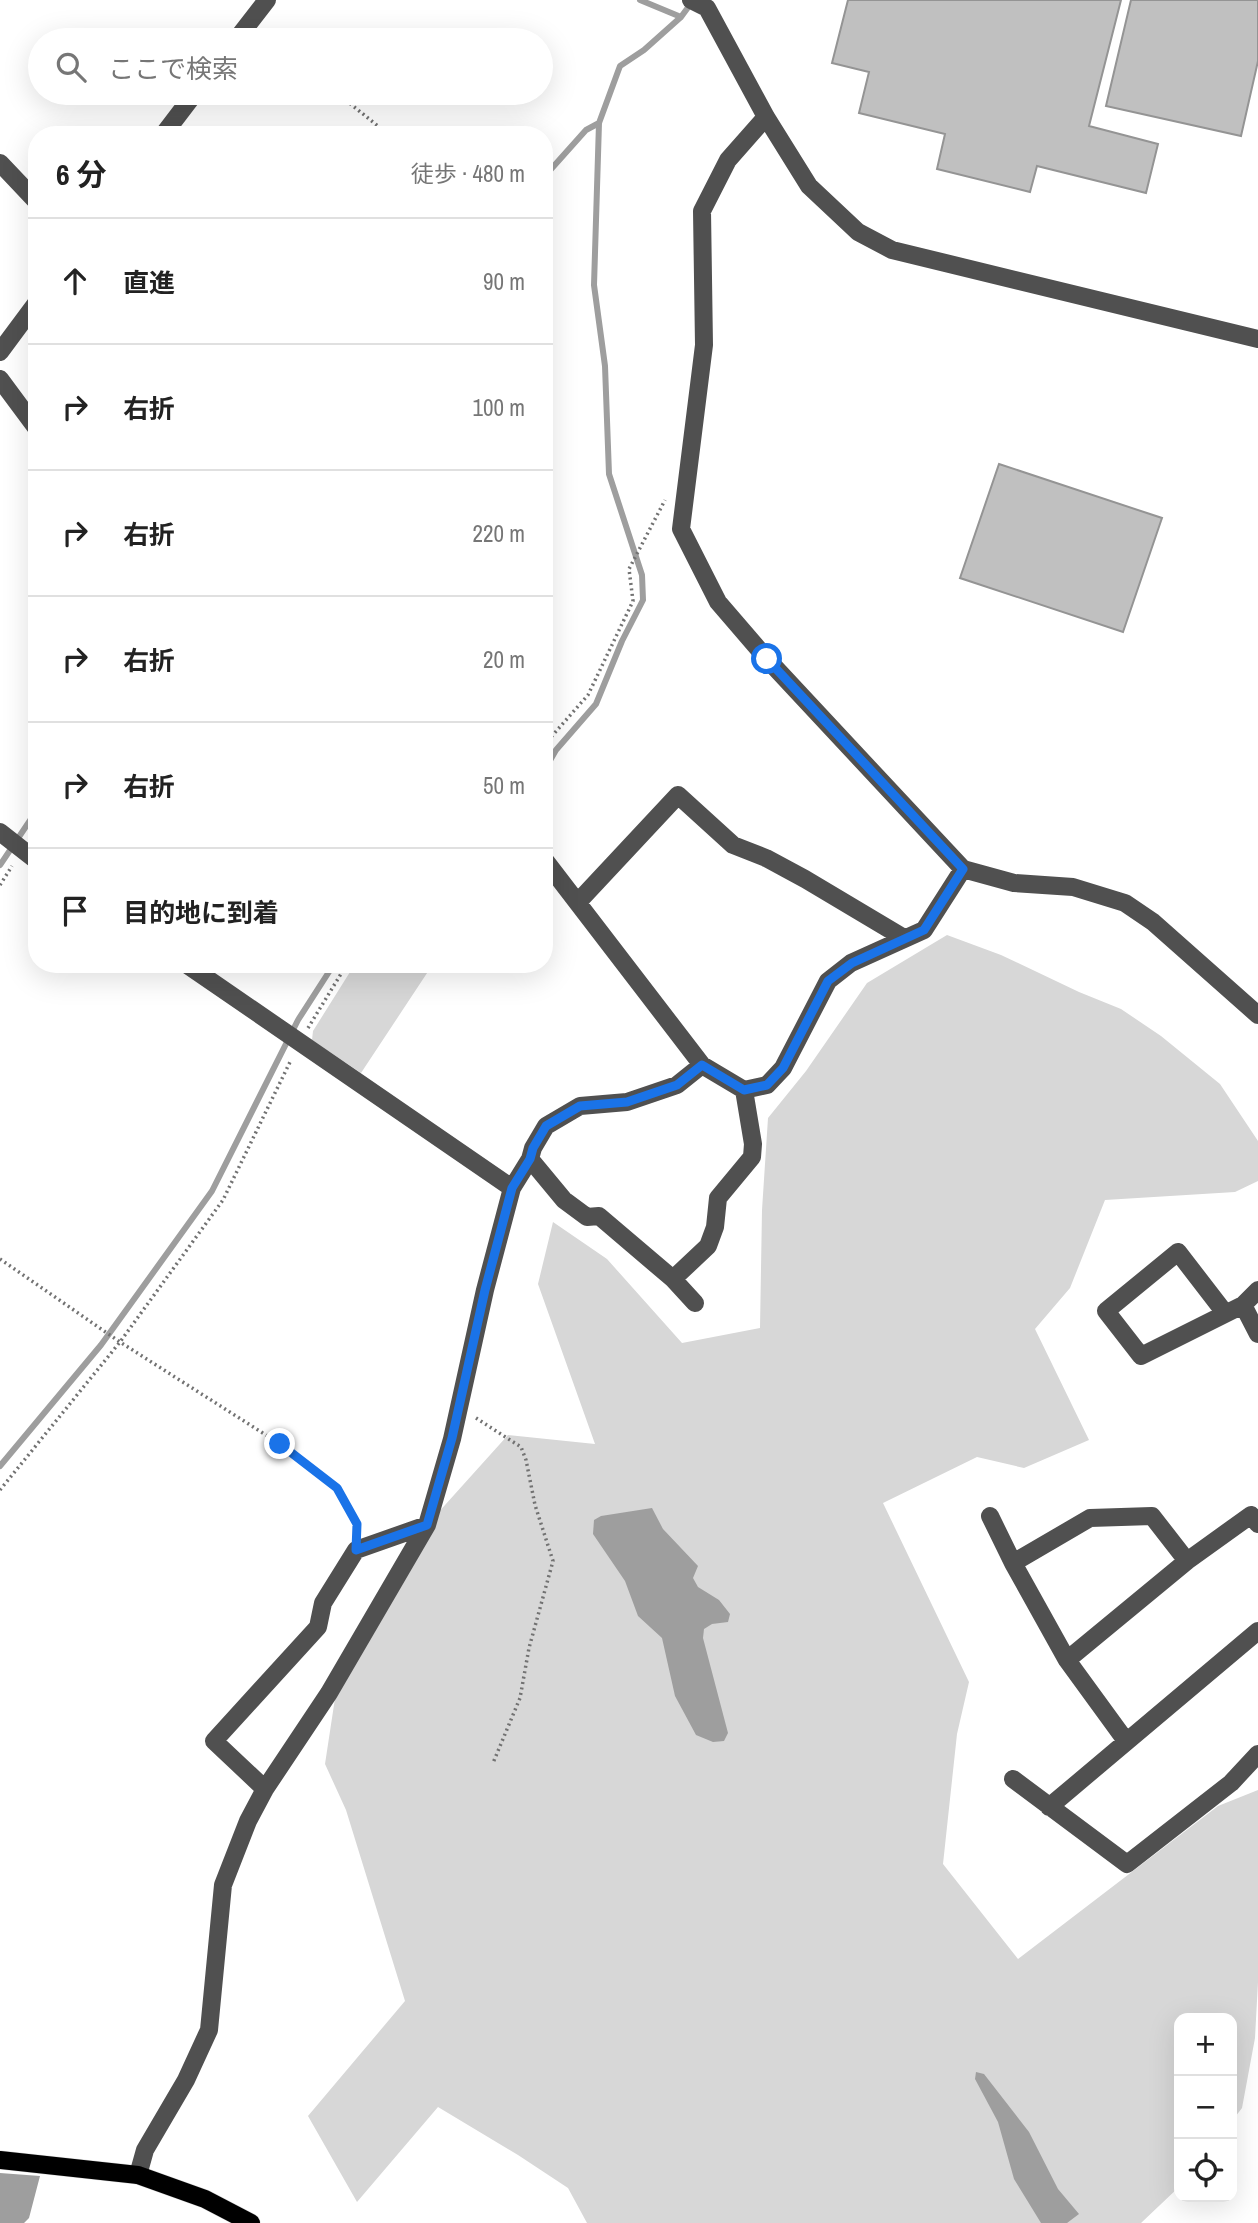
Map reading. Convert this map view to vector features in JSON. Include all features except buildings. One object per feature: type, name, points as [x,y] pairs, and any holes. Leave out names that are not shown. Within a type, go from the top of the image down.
[{"type":"main road","points":[[0,2160],[138,2175],[205,2199],[251,2223]]},
{"type":"street","points":[[245,28],[267,0]]},
{"type":"street","points":[[699,4],[809,186],[858,232],[892,250],[1258,339]]},
{"type":"street","points":[[170,126],[186,105]]},
{"type":"street","points":[[766,117],[728,160],[702,211],[704,345],[681,529],[718,602],[767,659],[963,869],[1014,883],[1073,887],[1125,903],[1153,922],[1258,1015]]},
{"type":"street","points":[[0,163],[28,193]]},
{"type":"street","points":[[0,352],[28,314]]},
{"type":"street","points":[[0,379],[28,417]]},
{"type":"street","points":[[578,902],[678,795],[733,845],[766,858],[805,879],[905,938]]},
{"type":"street","points":[[0,832],[28,854]]},
{"type":"street","points":[[553,870],[702,1065],[744,1090],[767,1085],[783,1068],[828,981],[852,963],[924,930],[963,869]]},
{"type":"street","points":[[199,973],[512,1188]]},
{"type":"street","points":[[138,2175],[145,2150],[186,2080],[209,2030],[223,1885],[248,1821],[265,1788],[329,1693],[427,1525],[459,1408],[485,1290],[512,1188],[546,1126],[580,1106],[627,1102],[677,1085],[702,1065]]},
{"type":"street","points":[[673,1279],[708,1246],[715,1227],[718,1198],[752,1157],[753,1144],[744,1090]]},
{"type":"street","points":[[530,1159],[564,1200],[587,1217],[599,1216],[673,1279],[695,1303]]},
{"type":"street","points":[[1225,1313],[1178,1252],[1106,1311],[1141,1356],[1243,1305],[1258,1290]]},
{"type":"street","points":[[1243,1305],[1258,1334]]},
{"type":"street","points":[[1068,1660],[1187,1561],[1251,1515],[1258,1524]]},
{"type":"street","points":[[990,1516],[1013,1563],[1068,1660],[1126,1741]]},
{"type":"street","points":[[1013,1563],[1090,1518],[1152,1516],[1187,1561]]},
{"type":"street","points":[[265,1788],[214,1741],[318,1627],[323,1602],[356,1550],[427,1525]]},
{"type":"street","points":[[1049,1807],[1258,1631]]},
{"type":"street","points":[[1013,1779],[1127,1864],[1231,1783],[1258,1754]]},
{"type":"path","points":[[352,105],[378,126]]},
{"type":"path","points":[[553,735],[588,695],[633,601],[629,569],[671,489]]},
{"type":"path","points":[[0,885],[28,856]]},
{"type":"path","points":[[0,1490],[120,1342],[223,1200],[299,1043],[342,973]]},
{"type":"path","points":[[0,1259],[120,1342],[280,1444],[337,1488],[357,1524],[356,1550]]},
{"type":"path","points":[[459,1408],[521,1447],[535,1505],[553,1561],[529,1648],[520,1698],[493,1763]]},
{"type":"shaded area","points":[[947,935],[1001,955],[1121,1009],[1161,1036],[1220,1084],[1258,1141],[1258,1181],[1235,1192],[1105,1200],[1070,1288],[1035,1329],[1089,1440],[1024,1468],[977,1457],[883,1503],[969,1682],[957,1734],[943,1864],[1018,1959],[1218,1806],[1258,1790],[1258,1982],[1255,2038],[1242,2108],[1237,2114],[1237,2013],[1174,2013],[1174,2192],[1141,2223],[587,2223],[568,2188],[438,2107],[357,2202],[308,2116],[405,2001],[346,1810],[325,1764],[339,1672],[427,1525],[508,1435],[595,1444],[538,1284],[553,1222],[607,1259],[682,1343],[760,1328],[762,1210],[768,1118],[806,1071],[867,983]]},
{"type":"shaded area","points":[[349,973],[427,973],[361,1073],[312,1040],[313,1031]]},
{"type":"shaded area","points":[[652,1508],[663,1529],[698,1566],[693,1578],[698,1587],[719,1600],[730,1614],[728,1622],[712,1624],[704,1629],[703,1638],[728,1733],[724,1741],[713,1742],[696,1735],[675,1696],[662,1638],[638,1616],[625,1581],[593,1534],[594,1520],[601,1516]]},
{"type":"shaded area","points":[[976,2072],[984,2074],[1029,2132],[1058,2189],[1079,2214],[1067,2223],[1041,2223],[1014,2179],[998,2122],[975,2079]]},
{"type":"shaded area","points":[[0,2173],[40,2176],[29,2218],[24,2223],[0,2223]]},
{"type":"waterway","points":[[640,0],[681,17]]},
{"type":"waterway","points":[[553,755],[596,704],[622,641],[643,600],[642,575],[609,474],[605,366],[594,285],[599,123],[620,66],[644,50],[681,17],[692,2]]},
{"type":"waterway","points":[[553,167],[586,130],[599,123]]},
{"type":"waterway","points":[[0,865],[28,823]]},
{"type":"waterway","points":[[0,1466],[101,1345],[212,1191],[298,1020],[328,973]]},
{"type":"route","points":[[280,1444],[337,1488],[357,1524],[356,1550],[427,1525],[452,1438],[485,1290],[512,1188],[546,1126],[580,1106],[627,1102],[677,1085],[702,1065],[744,1090],[767,1085],[783,1068],[794,1050],[828,981],[852,963],[924,930],[963,869],[767,659]]}]
